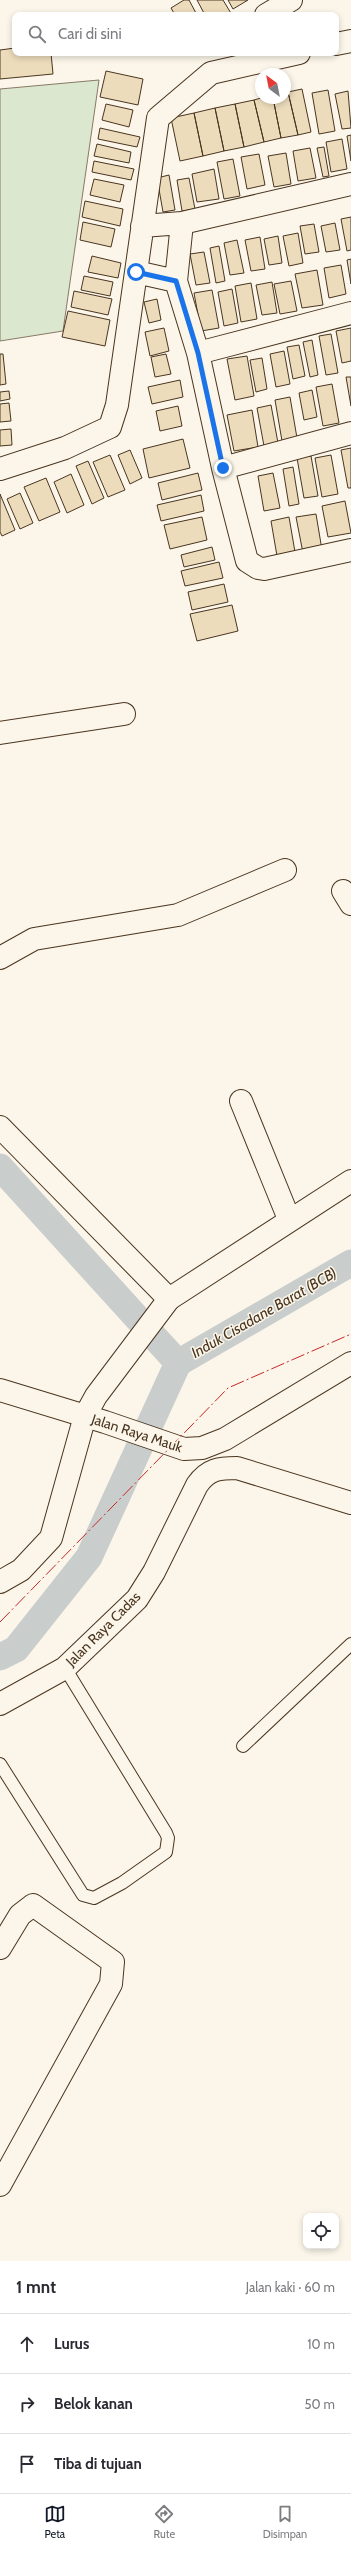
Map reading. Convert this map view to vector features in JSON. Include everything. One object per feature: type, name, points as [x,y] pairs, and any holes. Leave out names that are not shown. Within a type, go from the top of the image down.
[{"type":"street","points":[[271,12],[291,0]]},
{"type":"street","points":[[339,43],[351,41]]},
{"type":"street","points":[[211,73],[217,56]]},
{"type":"street","points":[[0,470],[65,448],[110,427],[117,405],[158,118],[211,73],[286,56]]},
{"type":"street","points":[[142,226],[182,223],[351,184]]},
{"type":"street","points":[[182,223],[176,281],[198,353],[223,468],[245,555],[253,565],[264,569],[351,550]]},
{"type":"street","points":[[136,272],[176,281]]},
{"type":"street","points":[[198,353],[351,313]]},
{"type":"street","points":[[223,468],[351,433]]},
{"type":"street","points":[[0,733],[124,714]]},
{"type":"street","points":[[0,958],[34,939],[178,915],[285,870]]},
{"type":"street","points":[[241,1101],[288,1219]]},
{"type":"street","points":[[0,1127],[169,1299]]},
{"type":"street","points":[[0,1582],[21,1570],[51,1538],[95,1419],[96,1396],[169,1299],[288,1219],[351,1181]]},
{"type":"street","name":"Jalan Raya Mauk","points":[[0,1390],[95,1419],[184,1449],[202,1448],[225,1440],[351,1363]]},
{"type":"street","name":"Jalan Raya Cadas","points":[[0,1704],[65,1668],[136,1599],[154,1572],[197,1485],[202,1477],[217,1468],[236,1468],[351,1503]]},
{"type":"street","points":[[0,1948],[20,1915],[27,1908],[33,1905],[113,1962],[111,1984],[0,2185]]},
{"type":"lane","points":[[243,1746],[351,1644]]},
{"type":"lane","points":[[0,1764],[83,1895],[94,1898],[122,1883],[166,1852],[168,1838],[166,1833],[65,1668]]},
{"type":"green space","points":[[99,80],[63,331],[0,341],[0,89]]},
{"type":"building","points":[[184,0],[189,0],[195,12],[173,12],[171,8]]},
{"type":"building","points":[[197,0],[223,0],[230,12],[203,12]]},
{"type":"building","points":[[228,0],[248,0],[233,9]]},
{"type":"building","points":[[12,48],[12,56],[51,56],[53,74],[0,79],[0,50]]},
{"type":"building","points":[[106,71],[143,79],[138,105],[100,97]]},
{"type":"building","points":[[302,89],[311,132],[298,135],[291,104],[291,91]]},
{"type":"building","points":[[328,90],[335,131],[319,134],[312,93]]},
{"type":"building","points":[[348,91],[351,128],[342,129],[335,94]]},
{"type":"building","points":[[254,100],[255,104],[274,104],[281,138],[264,142]]},
{"type":"building","points":[[254,100],[264,142],[244,147],[235,104]]},
{"type":"building","points":[[106,104],[133,110],[129,127],[102,120]]},
{"type":"building","points":[[235,104],[244,147],[224,151],[215,108]]},
{"type":"building","points":[[274,104],[291,104],[298,135],[281,138]]},
{"type":"building","points":[[215,108],[224,151],[203,156],[194,113]]},
{"type":"building","points":[[194,113],[203,156],[180,161],[171,118]]},
{"type":"building","points":[[100,128],[140,137],[137,147],[98,139]]},
{"type":"building","points":[[351,135],[351,161],[347,136]]},
{"type":"building","points":[[342,139],[347,169],[331,172],[326,142]]},
{"type":"building","points":[[97,144],[131,152],[129,163],[94,156]]},
{"type":"building","points":[[324,147],[329,176],[323,177],[317,148]]},
{"type":"building","points":[[310,148],[316,178],[298,181],[293,151]]},
{"type":"building","points":[[286,153],[291,184],[274,187],[268,156]]},
{"type":"building","points":[[259,154],[265,185],[247,189],[241,157]]},
{"type":"building","points":[[233,159],[240,196],[224,199],[217,162]]},
{"type":"building","points":[[94,161],[134,169],[131,180],[92,172]]},
{"type":"building","points":[[214,169],[219,199],[197,202],[192,174]]},
{"type":"building","points":[[169,175],[175,210],[163,212],[157,178]]},
{"type":"building","points":[[189,178],[195,209],[182,211],[177,180]]},
{"type":"building","points":[[94,179],[124,185],[120,202],[90,195]]},
{"type":"building","points":[[85,201],[123,209],[120,226],[82,217]]},
{"type":"building","points":[[351,217],[351,250],[347,251],[341,219]]},
{"type":"building","points":[[83,222],[115,229],[111,247],[80,240]]},
{"type":"building","points":[[335,223],[340,250],[326,252],[321,226]]},
{"type":"building","points":[[314,224],[319,252],[305,254],[300,226]]},
{"type":"building","points":[[298,233],[303,263],[289,266],[283,236]]},
{"type":"building","points":[[278,236],[282,263],[269,265],[264,239]]},
{"type":"building","points":[[260,237],[265,269],[251,271],[245,240]]},
{"type":"building","points":[[237,240],[244,273],[230,275],[224,243]]},
{"type":"building","points":[[219,246],[225,281],[216,283],[210,248]]},
{"type":"building","points":[[204,252],[210,283],[196,285],[190,254]]},
{"type":"building","points":[[92,256],[121,263],[118,278],[88,272]]},
{"type":"building","points":[[351,259],[351,284],[347,260]]},
{"type":"building","points":[[341,265],[346,294],[329,298],[324,268]]},
{"type":"building","points":[[317,270],[323,305],[302,308],[295,274]]},
{"type":"building","points":[[84,276],[113,282],[110,296],[81,290]]},
{"type":"building","points":[[291,281],[297,311],[280,314],[274,284]]},
{"type":"building","points":[[272,282],[277,313],[262,315],[256,285]]},
{"type":"building","points":[[251,283],[257,319],[241,322],[235,286]]},
{"type":"building","points":[[232,289],[238,323],[224,326],[218,292]]},
{"type":"building","points":[[212,290],[219,328],[201,331],[194,293]]},
{"type":"building","points":[[74,291],[112,299],[108,315],[71,307]]},
{"type":"building","points":[[157,299],[161,320],[149,323],[144,302]]},
{"type":"building","points":[[68,311],[110,320],[105,346],[62,337]]},
{"type":"building","points":[[164,328],[169,351],[150,356],[145,332]]},
{"type":"building","points":[[351,328],[351,361],[342,363],[336,331]]},
{"type":"building","points":[[331,334],[338,373],[326,375],[319,336]]},
{"type":"building","points":[[312,340],[318,375],[310,377],[303,342]]},
{"type":"building","points":[[299,345],[305,376],[293,379],[287,347]]},
{"type":"building","points":[[284,351],[290,384],[276,387],[270,354]]},
{"type":"building","points":[[0,354],[3,354],[6,384],[0,385]]},
{"type":"building","points":[[166,354],[171,374],[155,377],[151,357]]},
{"type":"building","points":[[247,356],[254,396],[235,400],[227,359]]},
{"type":"building","points":[[262,358],[267,389],[256,392],[250,360]]},
{"type":"building","points":[[346,377],[351,377],[351,406]]},
{"type":"building","points":[[180,380],[183,397],[152,404],[148,387]]},
{"type":"building","points":[[332,384],[339,423],[323,426],[316,387]]},
{"type":"building","points":[[312,390],[317,417],[304,420],[299,393]]},
{"type":"building","points":[[9,391],[10,399],[0,401],[0,392]]},
{"type":"building","points":[[290,397],[297,438],[282,441],[275,400]]},
{"type":"building","points":[[9,403],[11,421],[0,422],[0,404]]},
{"type":"building","points":[[271,405],[278,443],[264,446],[257,408]]},
{"type":"building","points":[[178,406],[182,426],[160,431],[156,411]]},
{"type":"building","points":[[252,410],[258,447],[234,451],[227,415]]},
{"type":"building","points":[[11,429],[12,445],[0,446],[0,430]]},
{"type":"building","points":[[183,439],[190,468],[149,478],[143,449]]},
{"type":"building","points":[[351,448],[351,488],[348,488],[341,450]]},
{"type":"building","points":[[130,450],[142,478],[130,484],[118,455]]},
{"type":"building","points":[[110,455],[125,490],[108,497],[93,462]]},
{"type":"building","points":[[331,455],[338,494],[322,497],[315,458]]},
{"type":"building","points":[[311,456],[318,496],[304,498],[297,458]]},
{"type":"building","points":[[88,461],[104,498],[92,504],[76,466]]},
{"type":"building","points":[[293,467],[299,504],[289,506],[283,469]]},
{"type":"building","points":[[198,473],[202,490],[162,500],[158,483]]},
{"type":"building","points":[[273,473],[280,508],[264,511],[258,476]]},
{"type":"building","points":[[71,474],[84,505],[67,513],[54,482]]},
{"type":"building","points":[[46,478],[60,512],[39,521],[24,487]]},
{"type":"building","points":[[20,493],[33,523],[20,529],[7,499]]},
{"type":"building","points":[[0,494],[15,530],[2,536],[0,532]]},
{"type":"building","points":[[201,495],[204,511],[161,521],[157,505]]},
{"type":"building","points":[[345,501],[351,533],[328,537],[322,506]]},
{"type":"building","points":[[316,514],[322,550],[303,553],[296,517]]},
{"type":"building","points":[[202,517],[207,540],[170,549],[164,525]]},
{"type":"building","points":[[289,517],[295,552],[277,556],[271,521]]},
{"type":"building","points":[[212,547],[215,560],[184,567],[181,555]]},
{"type":"building","points":[[219,562],[223,578],[185,586],[181,571]]},
{"type":"building","points":[[224,584],[228,602],[192,610],[188,592]]},
{"type":"building","points":[[232,605],[238,631],[197,641],[190,614]]},
{"type":"waterway","points":[[0,1167],[178,1363]]},
{"type":"waterway","name":"Induk Cisadane Barat (BCB)","points":[[178,1363],[351,1263]]},
{"type":"waterway","points":[[0,1657],[16,1649],[89,1557],[178,1363]]},
{"type":"power","points":[[0,1622],[228,1388],[351,1334]]},
{"type":"route","points":[[136,272],[176,281],[198,353],[223,468]]}]
